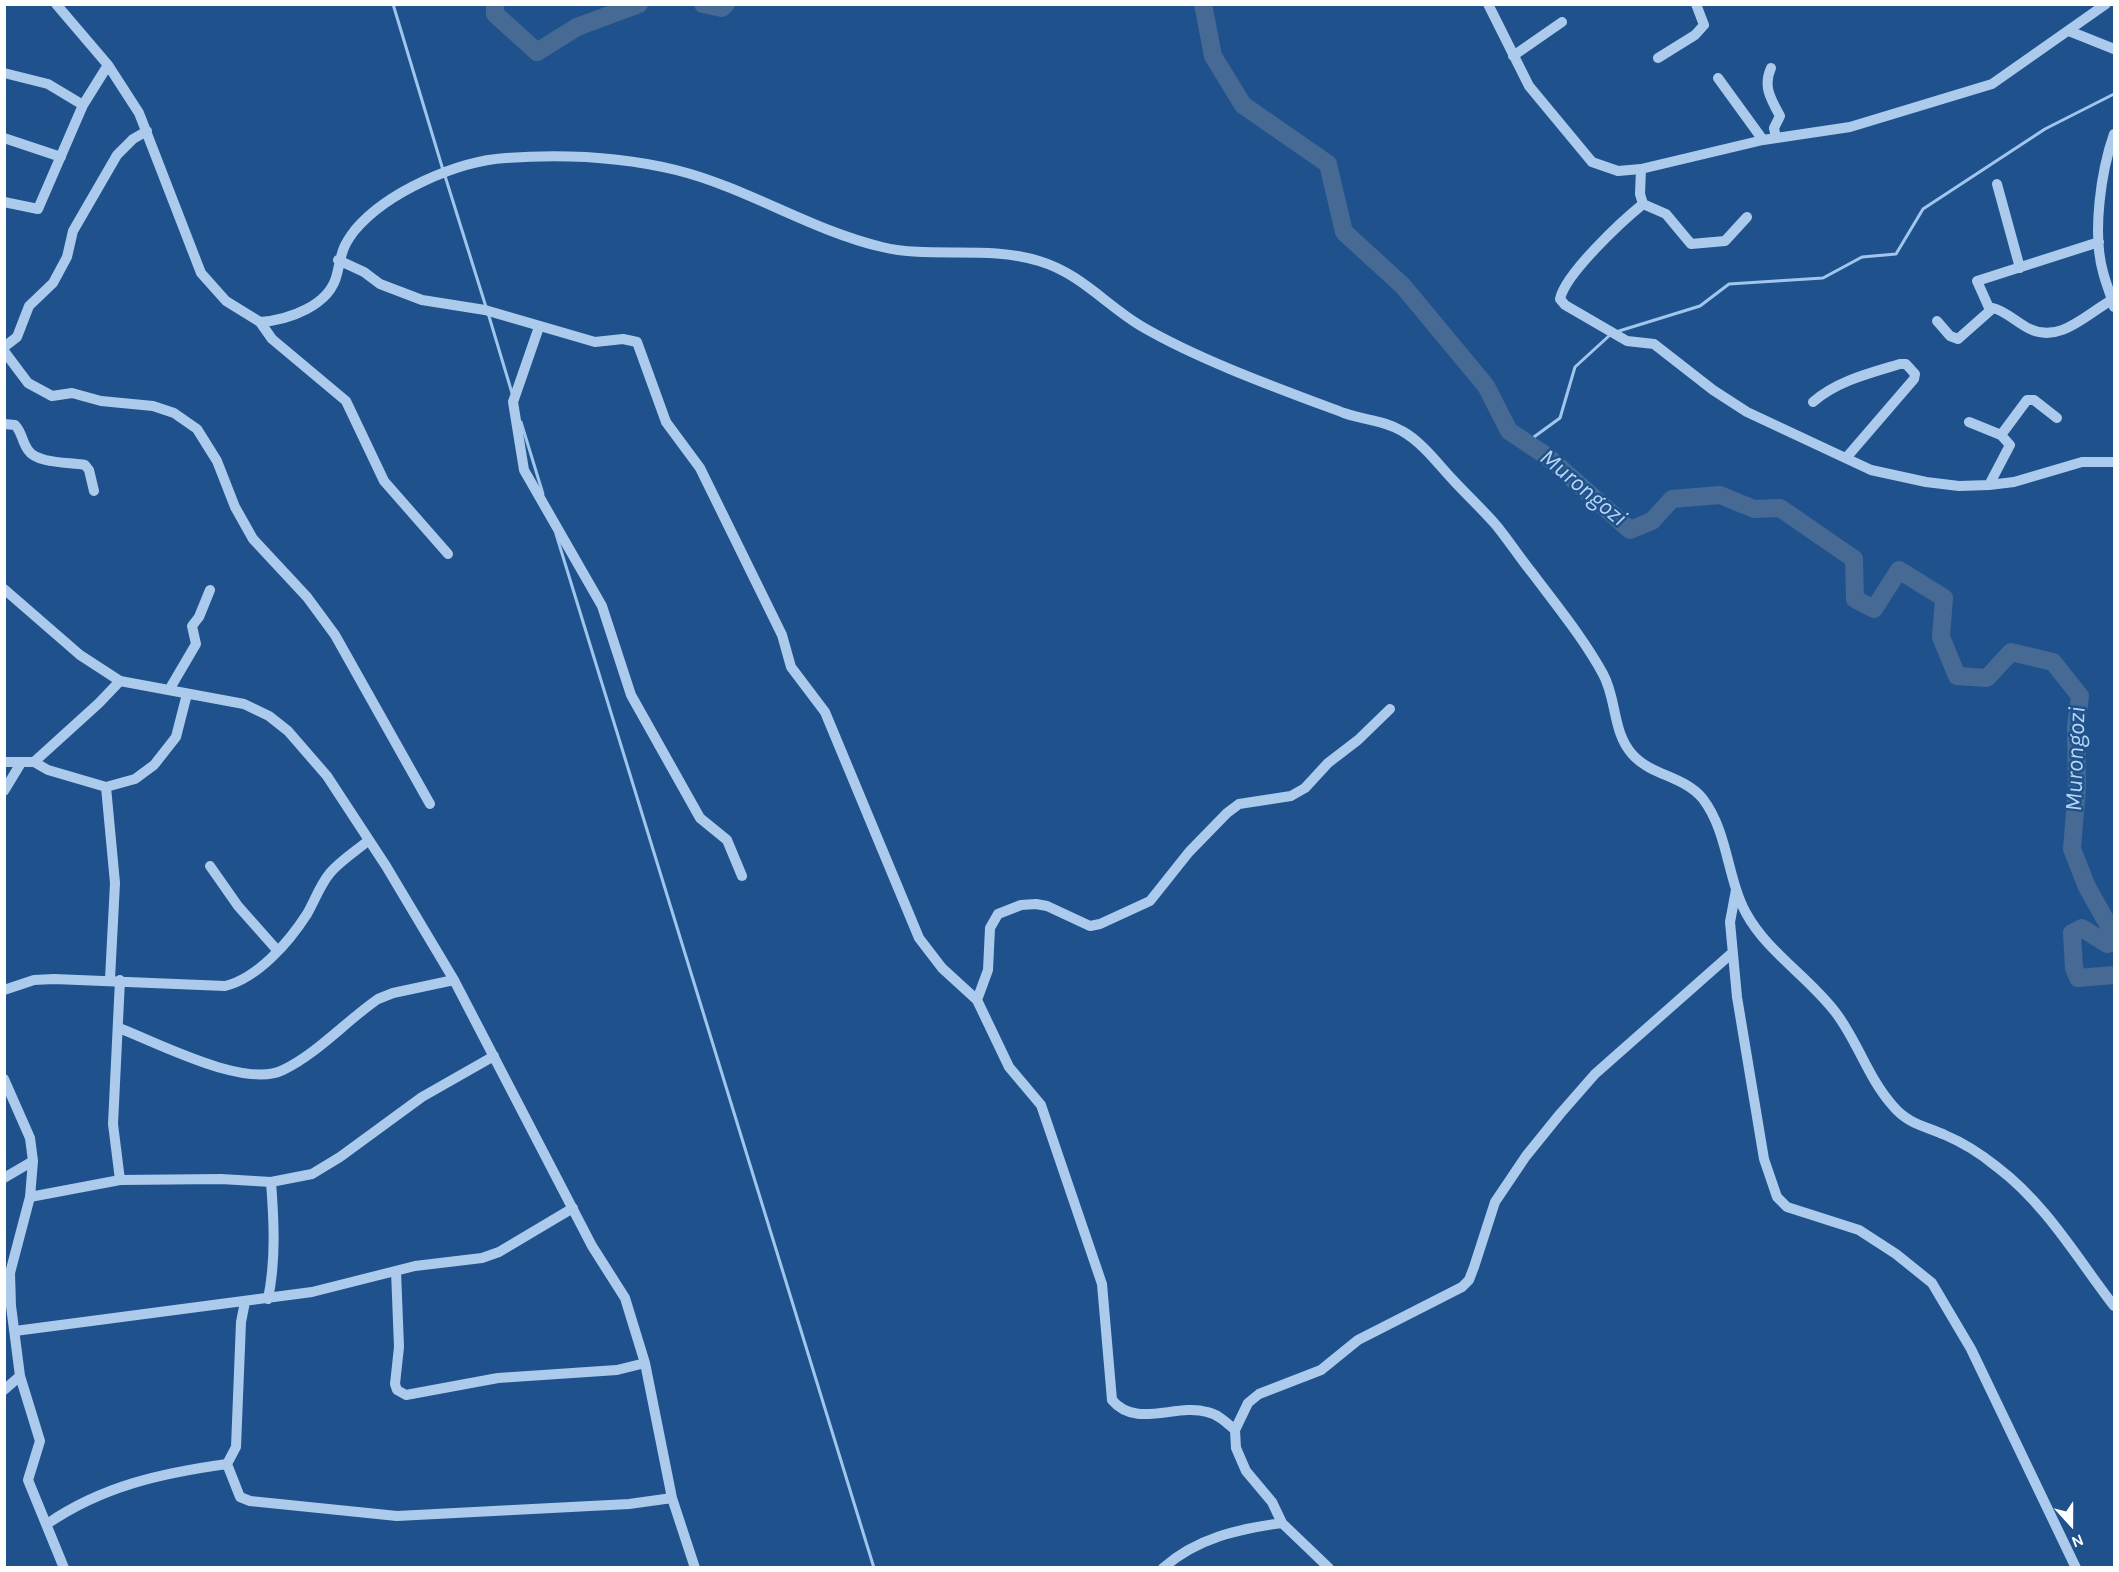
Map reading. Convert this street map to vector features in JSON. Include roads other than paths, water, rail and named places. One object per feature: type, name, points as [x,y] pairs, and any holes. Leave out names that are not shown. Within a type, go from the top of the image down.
[{"type":"street","points":[[56,4],[108,65],[129,94],[147,131],[201,273],[226,301],[260,322],[272,339],[346,401],[384,481],[448,554]]},
{"type":"street","points":[[1488,4],[1529,86],[1592,162],[1618,171],[1641,169],[1763,140],[1850,127],[1992,84],[2106,4]]},
{"type":"street","points":[[1658,57],[1695,36],[1704,25],[1700,6]]},
{"type":"street","points":[[1513,56],[1562,22]]},
{"type":"street","points":[[2069,31],[2115,49]]},
{"type":"street","points":[[4,202],[38,209],[83,105],[108,65]]},
{"type":"street","points":[[1772,68],[1766,80],[1767,88],[1780,116],[1774,128],[1776,138]]},
{"type":"street","points":[[4,73],[48,84],[83,105]]},
{"type":"street","points":[[1718,78],[1763,140]]},
{"type":"street","points":[[147,131],[133,139],[117,155],[73,231],[67,257],[53,283],[29,306],[17,337],[4,349],[28,383],[52,396],[72,393],[101,401],[153,406],[174,413],[197,429],[217,461],[235,507],[253,539],[307,597],[335,635],[430,804]]},
{"type":"street","points":[[1937,321],[1950,336],[1958,339],[1990,310],[1998,310],[2031,329],[2043,333],[2060,332],[2114,302],[2102,270],[2099,242],[2103,171],[2115,134]]},
{"type":"street","points":[[4,138],[61,157]]},
{"type":"street","points":[[260,322],[293,316],[324,297],[337,278],[338,260],[356,229],[383,204],[457,168],[500,158],[581,157],[676,170],[724,187],[833,234],[891,250],[970,251],[1033,259],[1067,271],[1142,326],[1192,351],[1352,416],[1393,425],[1411,436],[1495,524],[1566,619],[1609,686],[1623,742],[1635,758],[1647,767],[1689,786],[1702,798],[1730,861],[1736,890],[1746,913],[1759,932],[1833,1009],[1851,1035],[1870,1074],[1894,1108],[1912,1124],[1970,1147],[2001,1170],[2039,1204],[2115,1306]]},
{"type":"street","points":[[1641,169],[1640,194],[1643,204],[1666,214],[1691,244],[1725,241],[1747,217]]},
{"type":"street","points":[[1997,184],[2020,268]]},
{"type":"street","points":[[1643,204],[1615,227],[1569,280],[1560,299],[1565,305],[1627,341],[1653,344],[1713,390],[1747,412],[1871,470],[1959,486],[2014,482],[2082,462],[2115,462]]},
{"type":"street","points":[[1990,310],[1979,291],[1977,281],[2099,242]]},
{"type":"street","points":[[338,260],[364,272],[380,284],[422,300],[485,310],[595,342],[623,339],[637,342],[666,422],[674,437],[700,468],[782,635],[791,667],[825,712],[919,938],[942,968],[976,1000],[1009,1067],[1036,1096],[1051,1130],[1102,1284],[1112,1400],[1119,1409],[1135,1414],[1208,1412],[1235,1430]]},
{"type":"street","points":[[539,327],[513,402],[524,470],[605,612],[631,695],[700,818],[727,840],[741,876]]},
{"type":"street","points":[[1813,402],[1822,394],[1851,380],[1900,364],[1906,364],[1915,374],[1914,379],[1846,458]]},
{"type":"street","points":[[2001,435],[2027,399],[2034,400],[2056,418]]},
{"type":"street","points":[[1969,422],[2001,435],[2010,445],[1989,485]]},
{"type":"street","points":[[4,424],[15,425],[19,428],[26,448],[35,457],[86,465],[94,491]]},
{"type":"street","points":[[169,690],[196,644],[192,626],[199,617],[210,590]]},
{"type":"street","points":[[5,592],[80,655],[120,681],[243,704],[280,723],[327,776],[369,840],[453,980],[592,1246],[625,1298],[645,1363],[672,1498],[695,1568]]},
{"type":"street","points":[[4,762],[21,764],[34,762],[99,704],[120,681]]},
{"type":"street","points":[[34,762],[48,770],[106,786],[135,778],[165,753],[176,737],[187,694]]},
{"type":"street","points":[[976,1000],[988,970],[990,928],[998,914],[1021,905],[1036,904],[1047,906],[1090,926],[1100,924],[1150,902],[1189,852],[1227,813],[1239,804],[1261,798],[1291,796],[1305,788],[1328,763],[1358,740],[1390,709]]},
{"type":"street","points":[[4,791],[21,764]]},
{"type":"street","points":[[106,786],[115,883],[115,979],[119,1028],[113,1124],[120,1180]]},
{"type":"street","points":[[4,990],[34,980],[115,979],[225,986],[243,979],[277,950],[306,914],[330,872],[369,840]]},
{"type":"street","points":[[210,866],[238,906],[277,950]]},
{"type":"street","points":[[1736,890],[1730,922],[1732,953],[1752,1094],[1764,1159],[1777,1197],[1787,1207],[1859,1230],[1896,1254],[1932,1283],[1971,1349],[2076,1568]]},
{"type":"street","points":[[1329,1568],[1282,1523],[1272,1502],[1240,1461],[1235,1430],[1248,1403],[1259,1394],[1321,1370],[1358,1340],[1462,1287],[1469,1280],[1495,1202],[1560,1114],[1595,1074],[1732,953]]},
{"type":"street","points":[[119,1028],[238,1074],[263,1076],[293,1064],[378,999],[393,993],[453,980]]},
{"type":"street","points":[[30,1197],[120,1180],[221,1179],[271,1182],[312,1174],[340,1157],[422,1097],[494,1056]]},
{"type":"street","points":[[4,1079],[30,1138],[33,1161],[30,1197],[7,1274],[20,1376],[40,1442],[28,1480],[64,1568]]},
{"type":"street","points":[[4,1178],[33,1161]]},
{"type":"street","points":[[268,1299],[274,1243],[271,1182]]},
{"type":"street","points":[[15,1331],[268,1299],[340,1287],[396,1271],[441,1262],[464,1262],[499,1252],[573,1208]]},
{"type":"street","points":[[396,1271],[399,1347],[395,1384],[400,1394],[406,1395],[498,1378],[617,1370],[645,1363]]},
{"type":"street","points":[[245,1302],[241,1322],[236,1447],[227,1464],[240,1497],[250,1501],[397,1516],[629,1504],[672,1498]]},
{"type":"street","points":[[4,1390],[20,1376]]},
{"type":"street","points":[[47,1524],[74,1505],[109,1490],[161,1475],[227,1464]]},
{"type":"street","points":[[1163,1568],[1190,1546],[1210,1538],[1282,1523]]},
{"type":"waterway","points":[[393,4],[443,170]]},
{"type":"waterway","name":"Murongozi","points":[[495,4],[495,14],[537,52],[577,27],[639,4]]},
{"type":"waterway","name":"Murongozi","points":[[703,4],[722,8],[726,4]]},
{"type":"waterway","name":"Murongozi","points":[[1203,4],[1213,56],[1243,105],[1328,164],[1344,232],[1403,286],[1486,386],[1509,431],[1548,457],[1630,530],[1652,521],[1672,499],[1720,495],[1754,509],[1780,508],[1854,559],[1855,599],[1874,609],[1899,570],[1944,598],[1941,637],[1957,676],[1987,678],[2011,652],[2053,662],[2080,696],[2076,727],[2077,787],[2072,849],[2087,887],[2114,935]]},
{"type":"waterway","points":[[1619,331],[1700,306],[1729,284],[1823,278],[1862,257],[1896,254],[1923,209],[2045,129],[2114,94]]},
{"type":"waterway","points":[[445,176],[486,307]]},
{"type":"waterway","points":[[488,313],[512,393]]},
{"type":"waterway","points":[[1527,442],[1560,418],[1575,367],[1610,335]]},
{"type":"waterway","points":[[521,422],[543,494]]},
{"type":"waterway","points":[[556,534],[874,1568]]},
{"type":"waterway","name":"Murongozi","points":[[2114,942],[2107,944],[2082,928],[2072,933],[2074,968],[2078,978],[2114,975]]}]
